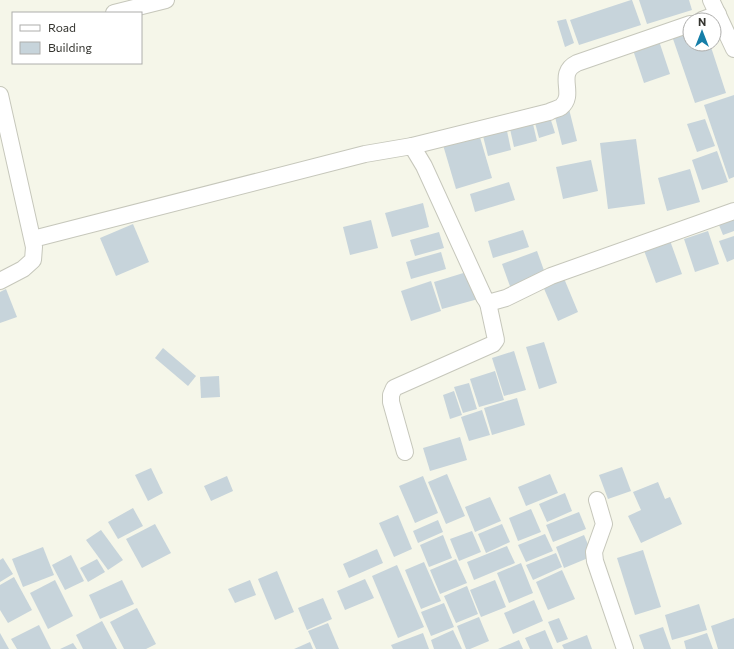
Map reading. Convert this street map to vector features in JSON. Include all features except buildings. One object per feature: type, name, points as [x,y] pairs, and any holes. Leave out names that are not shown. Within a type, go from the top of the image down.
[{"type":"street","points":[[118,12],[166,0]]},
{"type":"street","points":[[715,7],[734,49]]},
{"type":"street","points":[[33,239],[365,154],[412,146],[549,112],[560,107],[566,100],[567,72],[572,65],[682,27]]},
{"type":"street","points":[[0,95],[34,247],[33,260],[23,270],[0,281]]},
{"type":"street","points":[[405,452],[391,402],[391,395],[394,388],[493,344],[496,340],[488,303],[424,166],[412,146]]},
{"type":"street","points":[[488,303],[506,298],[551,276],[734,211]]},
{"type":"street","points":[[597,500],[604,524],[594,552],[595,561],[625,649]]}]
